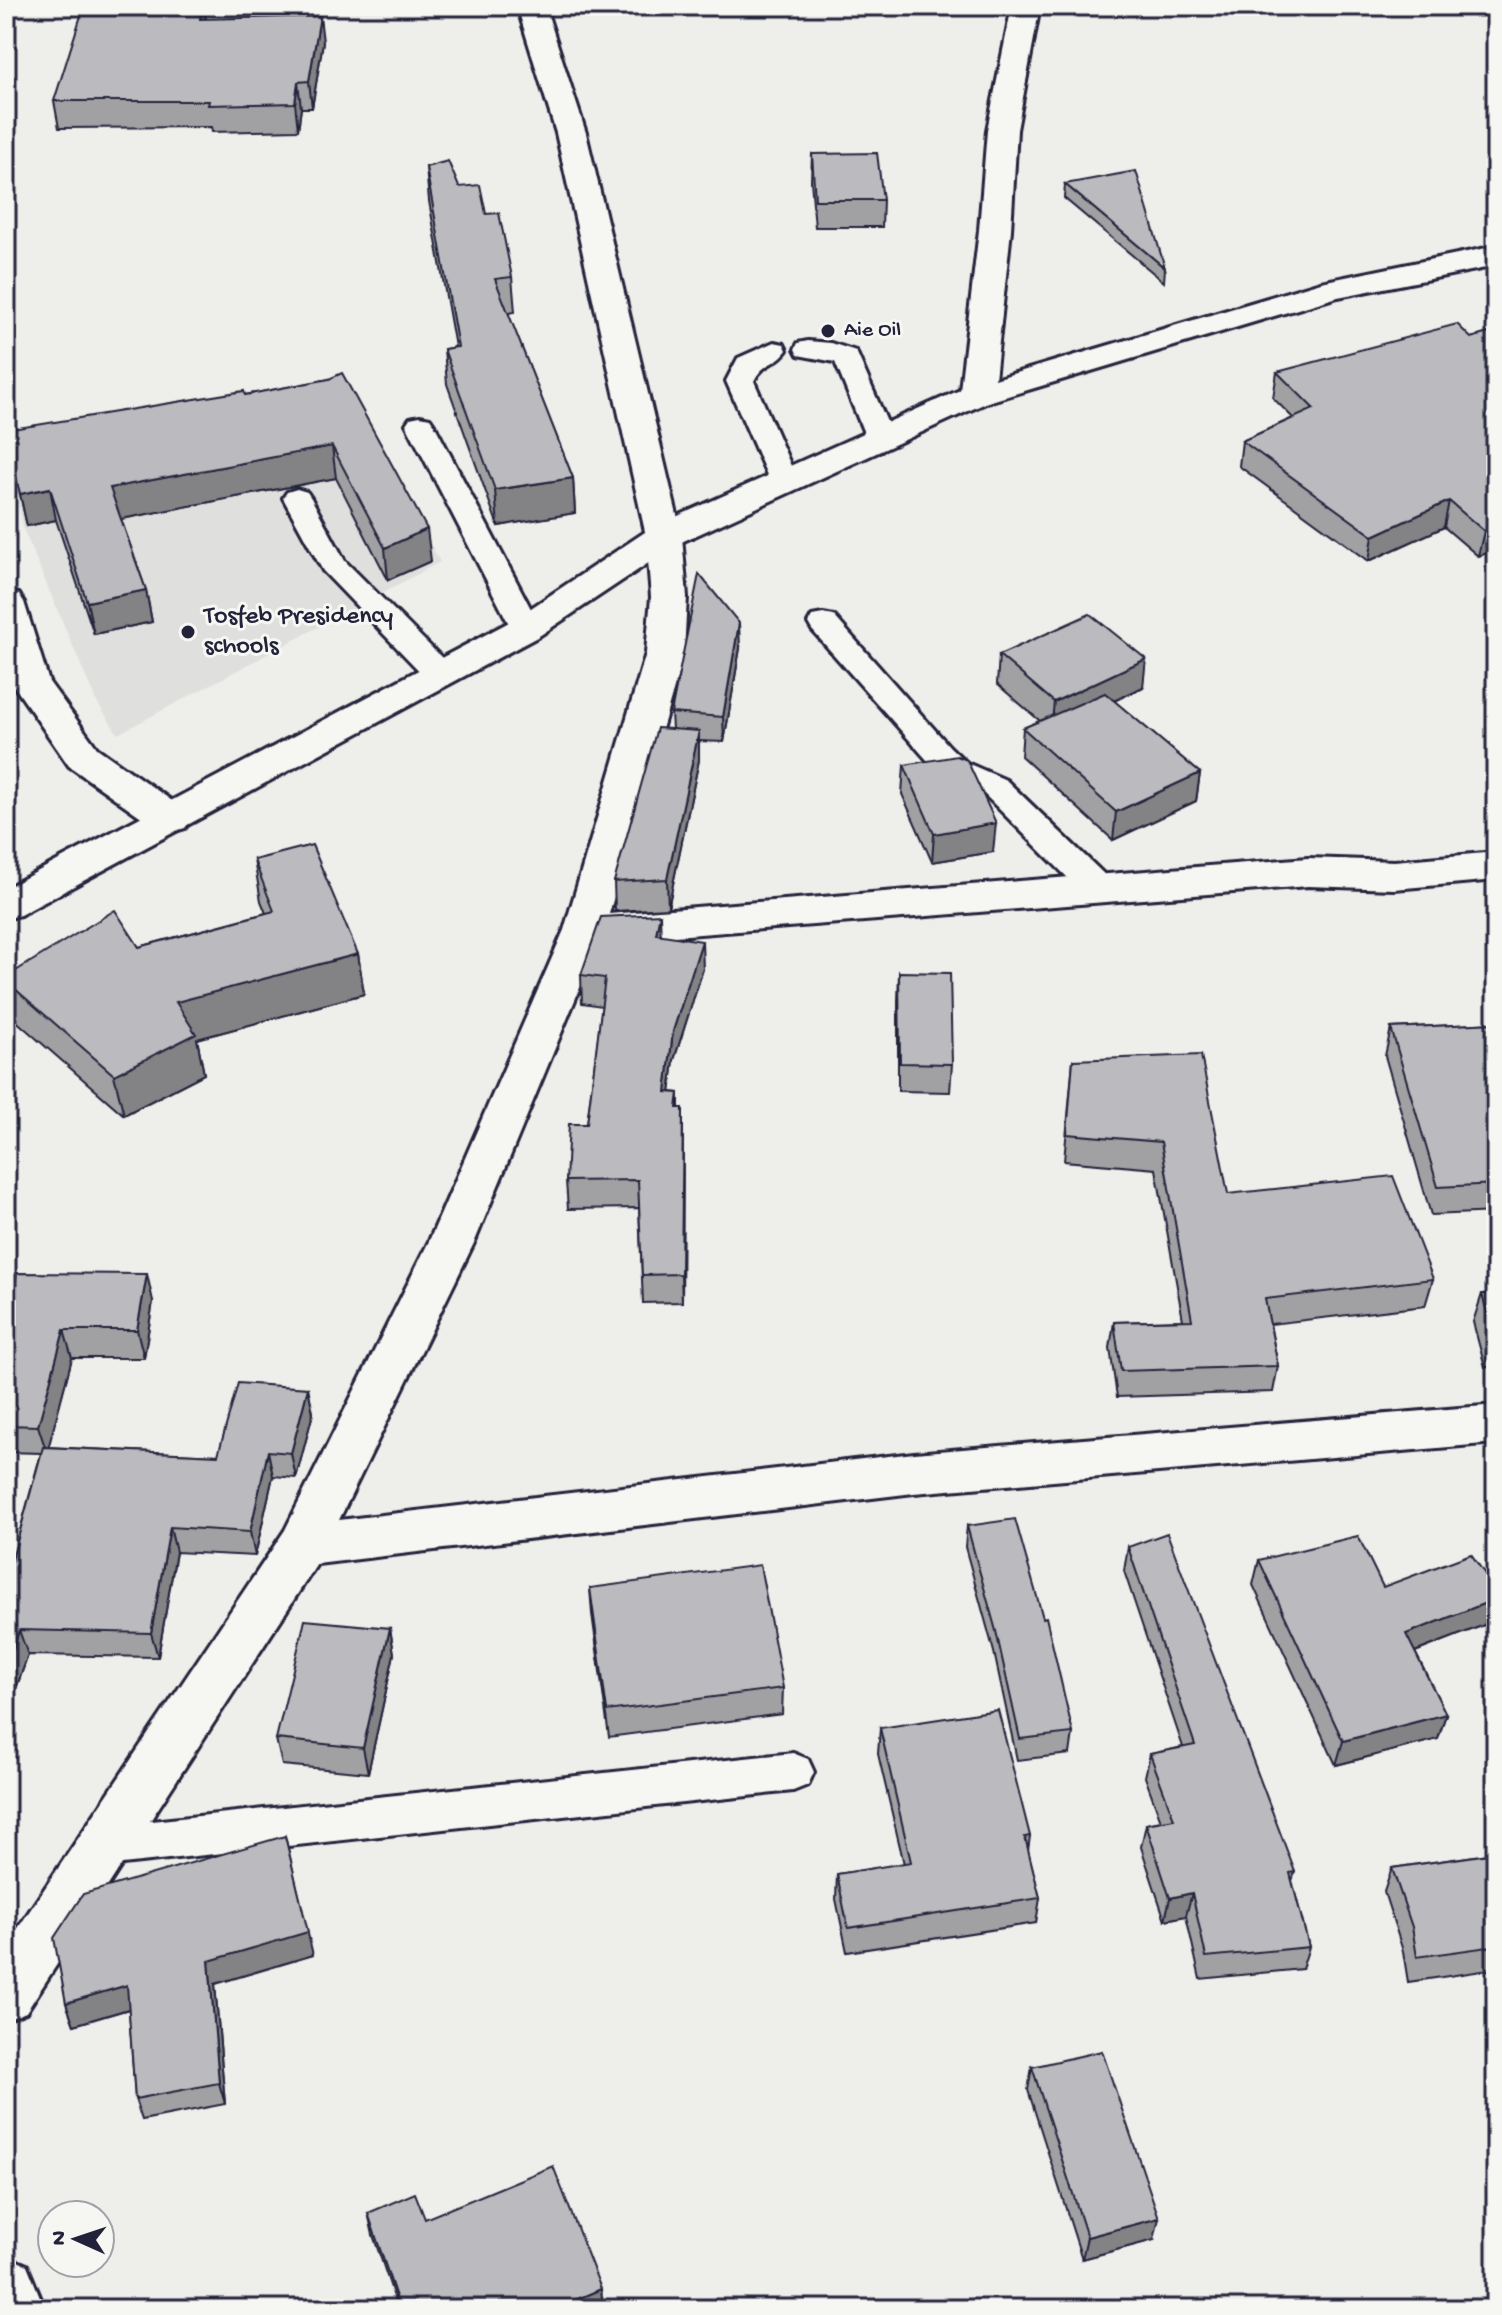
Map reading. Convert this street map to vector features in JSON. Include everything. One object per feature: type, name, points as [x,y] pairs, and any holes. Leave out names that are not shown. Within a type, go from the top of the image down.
[{"type":"street","points":[[6,1994],[302,1545],[452,1241],[584,930],[665,653],[669,597],[664,536],[571,133],[531,6]]},
{"type":"street","points":[[976,395],[995,230],[1002,130],[1026,6]]},
{"type":"street","points":[[6,905],[526,628],[664,536],[976,395],[1332,289],[1496,256]]},
{"type":"street","points":[[6,602],[31,683],[83,757],[171,819]]},
{"type":"street","points":[[584,930],[1308,872],[1394,875],[1496,866]]},
{"type":"street","points":[[302,1545],[914,1473],[1496,1424]]},
{"type":"street","points":[[6,2286],[15,2309]]},
{"type":"lane","points":[[808,349],[831,351],[846,357],[880,438]]},
{"type":"lane","points":[[774,350],[748,364],[740,381],[784,482]]},
{"type":"lane","points":[[420,424],[526,628]]},
{"type":"lane","points":[[297,498],[333,565],[440,674]]},
{"type":"lane","points":[[823,623],[956,770],[995,787],[1099,889]]},
{"type":"lane","points":[[104,1846],[793,1772]]},
{"type":"shaded area","name":"Tosfeb Presidency schools","points":[[358,403],[440,562],[118,734],[96,701],[24,531],[9,460]]},
{"type":"building","points":[[84,6],[202,6],[200,19],[320,16],[309,81],[298,82],[295,103],[208,105],[209,101],[54,101]]},
{"type":"building","points":[[877,153],[883,200],[815,200],[812,154]]},
{"type":"building","points":[[448,161],[459,187],[480,185],[486,214],[499,213],[512,277],[495,279],[573,478],[495,490],[444,349],[458,347],[426,167]]},
{"type":"building","points":[[1136,171],[1165,268],[1065,184]]},
{"type":"building","points":[[1457,324],[1471,338],[1496,331],[1496,526],[1484,531],[1449,501],[1373,536],[1242,441],[1314,409],[1277,372]]},
{"type":"building","points":[[342,373],[427,529],[385,548],[332,446],[110,488],[146,590],[87,602],[50,488],[20,494],[6,430],[244,391],[245,395],[329,379]]},
{"type":"building","points":[[699,574],[739,623],[723,717],[671,713]]},
{"type":"building","points":[[1090,614],[1146,659],[1054,702],[999,655]]},
{"type":"building","points":[[1105,693],[1200,773],[1116,812],[1023,728]]},
{"type":"building","points":[[657,728],[699,731],[667,879],[614,882]]},
{"type":"building","points":[[957,756],[967,760],[996,823],[934,834],[904,765]]},
{"type":"building","points":[[312,845],[358,954],[176,1002],[196,1034],[114,1075],[6,981],[6,977],[115,910],[139,947],[274,911],[254,860]]},
{"type":"building","points":[[660,914],[656,934],[702,941],[673,1031],[666,1092],[679,1093],[677,1108],[683,1108],[681,1274],[642,1275],[638,1180],[566,1181],[569,1124],[587,1124],[605,978],[581,975],[601,917]]},
{"type":"building","points":[[899,972],[950,973],[952,1064],[900,1063]]},
{"type":"building","points":[[1496,1023],[1496,1184],[1438,1187],[1391,1028]]},
{"type":"building","points":[[1201,1055],[1228,1194],[1393,1176],[1433,1279],[1265,1299],[1278,1366],[1121,1371],[1114,1322],[1192,1320],[1161,1142],[1067,1134],[1073,1060]]},
{"type":"building","points":[[17,1273],[147,1274],[137,1330],[64,1330],[38,1426],[6,1425],[6,1323]]},
{"type":"building","points":[[1482,1294],[1496,1294],[1496,1339],[1494,1339]]},
{"type":"building","points":[[238,1383],[308,1388],[291,1453],[268,1451],[250,1532],[170,1527],[151,1633],[19,1630],[9,1662],[6,1662],[6,1582],[43,1447],[218,1455]]},
{"type":"building","points":[[1015,1519],[1043,1618],[1046,1617],[1073,1733],[1020,1739],[996,1631],[967,1526]]},
{"type":"building","points":[[1167,1533],[1295,1872],[1290,1873],[1309,1947],[1206,1957],[1192,1893],[1170,1898],[1146,1824],[1174,1819],[1150,1754],[1195,1745],[1128,1547]]},
{"type":"building","points":[[1358,1536],[1383,1587],[1471,1554],[1496,1590],[1496,1599],[1406,1634],[1446,1714],[1343,1741],[1259,1560]]},
{"type":"building","points":[[760,1565],[783,1688],[607,1711],[590,1588]]},
{"type":"building","points":[[305,1620],[390,1628],[363,1748],[276,1739]]},
{"type":"building","points":[[998,1710],[1030,1836],[1025,1837],[1040,1898],[848,1928],[837,1874],[911,1862],[880,1728]]},
{"type":"building","points":[[285,1836],[308,1932],[209,1961],[219,2083],[135,2099],[127,1985],[66,2003],[54,1938],[83,1894]]},
{"type":"building","points":[[1496,1853],[1496,1946],[1417,1957],[1412,1927],[1392,1868]]},
{"type":"building","points":[[1102,2051],[1159,2218],[1087,2237],[1032,2067]]},
{"type":"building","points":[[553,2166],[601,2289],[554,2309],[400,2309],[368,2213],[415,2193],[425,2219]]},
{"type":"place","name":"Aie Oil","points":[[828,331]]},
{"type":"place","name":"Tosfeb Presidency schools","points":[[188,632]]}]
